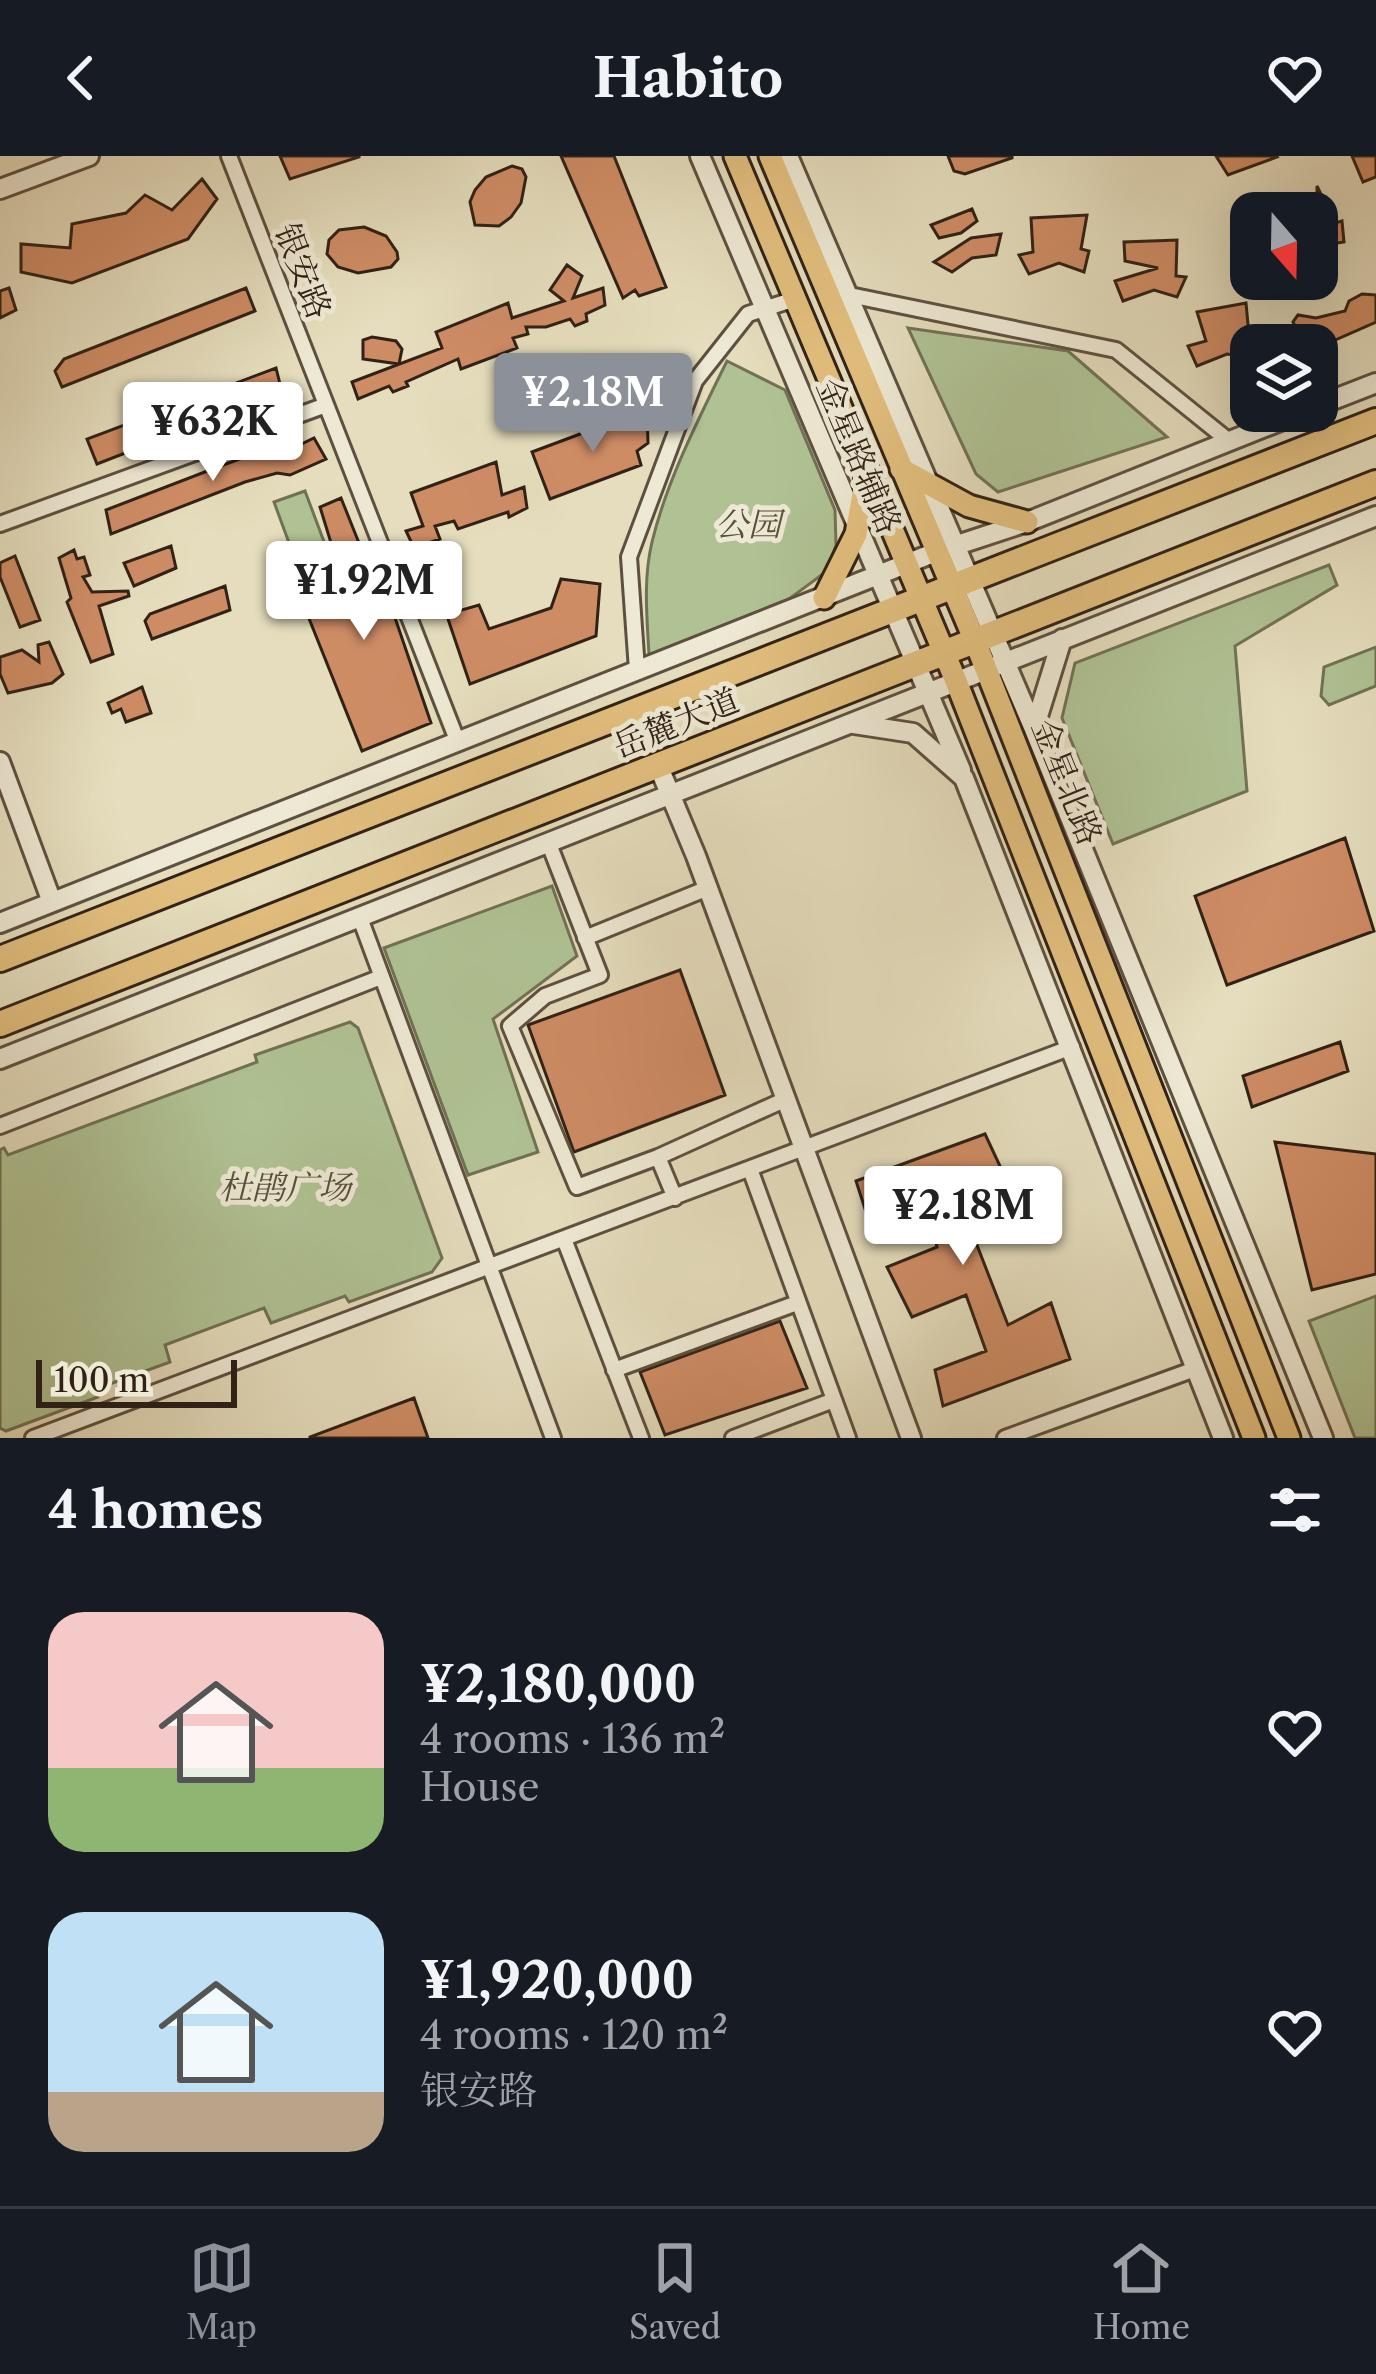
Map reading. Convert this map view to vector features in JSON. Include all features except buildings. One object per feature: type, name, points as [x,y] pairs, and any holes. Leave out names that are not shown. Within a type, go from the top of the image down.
[{"type":"highway","name":"岳麓大道","points":[[0,958],[1376,422]]},
{"type":"highway","name":"岳麓大道","points":[[0,1024],[1376,483]]},
{"type":"main road","name":"金星北路","points":[[735,156],[944,651],[1254,1438]]},
{"type":"main road","name":"金星北路","points":[[770,156],[901,469],[946,548],[985,636],[1289,1438]]},
{"type":"main road","points":[[901,469],[969,506],[1027,522]]},
{"type":"main road","points":[[824,598],[857,527],[867,470]]},
{"type":"street","points":[[0,189],[89,156]]},
{"type":"street","name":"银安路","points":[[229,156],[457,740]]},
{"type":"street","name":"金星路辅路","points":[[700,156],[964,778],[1222,1438]]},
{"type":"street","name":"金星路辅路","points":[[788,156],[927,483],[946,548]]},
{"type":"street","points":[[826,291],[1116,350],[1229,441]]},
{"type":"street","points":[[637,670],[629,557],[694,382],[748,314],[795,299]]},
{"type":"street","points":[[1338,398],[1376,383]]},
{"type":"street","points":[[0,524],[326,405]]},
{"type":"street","points":[[0,923],[946,548],[1027,522],[1252,432]]},
{"type":"street","points":[[0,1060],[1376,516]]},
{"type":"street","points":[[1034,729],[1063,639]]},
{"type":"street","points":[[996,664],[1034,729],[1323,1438]]},
{"type":"street","points":[[849,724],[913,734],[964,778]]},
{"type":"street","points":[[0,762],[52,902]]},
{"type":"street","points":[[658,765],[910,1438]]},
{"type":"street","points":[[549,844],[600,975],[545,996],[510,1026],[577,1187],[658,1157],[784,1100]]},
{"type":"street","points":[[585,938],[708,889]]},
{"type":"street","points":[[360,918],[553,1438]]},
{"type":"street","points":[[0,1126],[381,977]]},
{"type":"street","points":[[33,1438],[1072,1047]]},
{"type":"street","points":[[658,1157],[676,1198]]},
{"type":"street","points":[[750,1169],[848,1438]]},
{"type":"street","points":[[564,1239],[641,1438]]},
{"type":"street","points":[[614,1370],[797,1303]]},
{"type":"street","points":[[1005,1438],[1195,1369]]},
{"type":"street","points":[[734,1438],[834,1400]]},
{"type":"green space","points":[[908,328],[1068,351],[1167,437],[998,492],[976,474]]},
{"type":"green space","name":"公园","points":[[727,361],[785,390],[835,510],[836,545],[827,571],[789,599],[649,655],[647,584],[658,519]]},
{"type":"green space","points":[[305,491],[326,547],[295,559],[274,502]]},
{"type":"green space","points":[[1329,565],[1337,585],[1235,646],[1247,791],[1113,844],[1062,718],[1075,663]]},
{"type":"green space","points":[[1376,647],[1376,686],[1329,705],[1321,696],[1324,667]]},
{"type":"green space","points":[[552,886],[577,956],[493,1019],[538,1152],[468,1175],[384,948]]},
{"type":"green space","name":"杜鹃广场","points":[[350,1022],[358,1028],[442,1258],[432,1272],[271,1323],[264,1308],[165,1345],[170,1362],[96,1389],[98,1397],[6,1431],[0,1428],[0,1150],[4,1148],[8,1155],[257,1062],[255,1055]]},
{"type":"green space","points":[[1376,1296],[1376,1438],[1355,1438],[1309,1321]]}]
